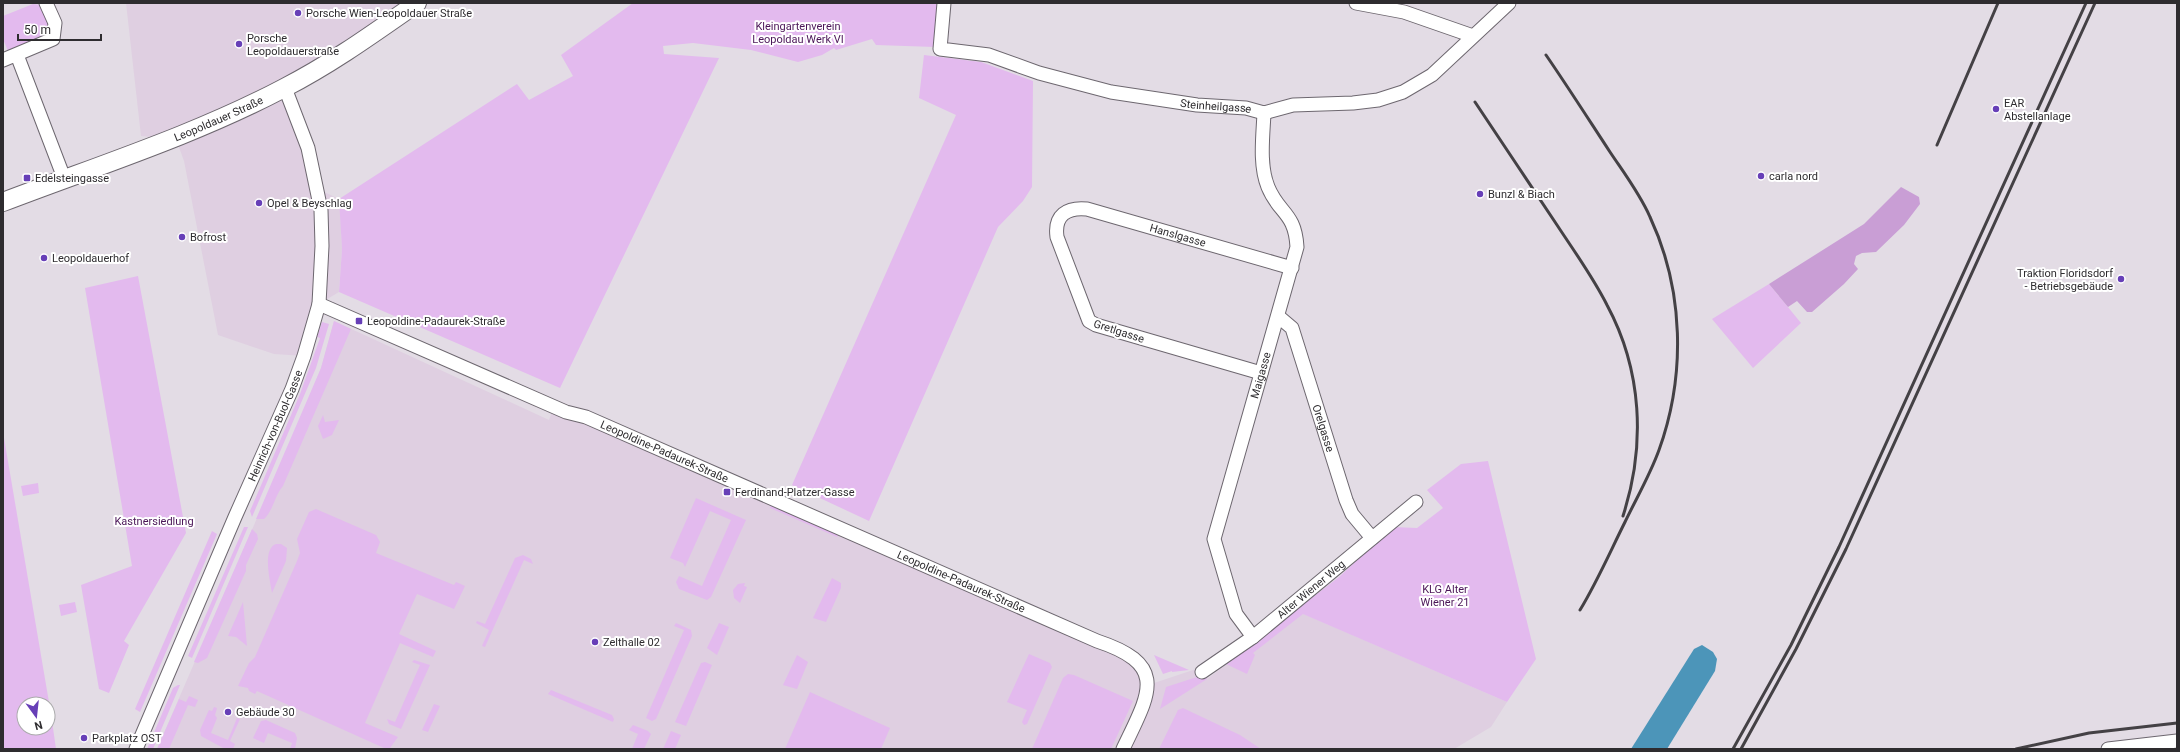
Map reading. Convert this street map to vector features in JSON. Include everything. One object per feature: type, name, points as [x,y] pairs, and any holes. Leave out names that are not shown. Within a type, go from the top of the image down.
[{"type":"main road","name":"Leopoldauer Straße","points":[[3,202],[200,128],[284,88],[364,39],[417,3]]},
{"type":"street","points":[[3,60],[53,39],[55,23],[46,3]]},
{"type":"street","name":"Steinheilgasse","points":[[944,3],[940,49],[989,55],[1039,73],[1111,92],[1197,105],[1246,108],[1264,113],[1293,105],[1353,103],[1378,100],[1403,92],[1432,74],[1509,3]]},
{"type":"street","points":[[1356,3],[1404,12],[1473,36]]},
{"type":"street","points":[[17,55],[64,178]]},
{"type":"street","name":"Heinrich-von-Buol-Gasse","points":[[136,749],[235,516],[294,383],[304,356],[319,304],[322,246],[320,210],[308,148],[284,88]]},
{"type":"street","name":"Maigasse","points":[[1253,637],[1236,614],[1214,539],[1261,373],[1279,317],[1297,246],[1296,231],[1291,219],[1268,187],[1263,170],[1264,113]]},
{"type":"street","name":"Hanslgasse","points":[[1064,213],[1076,208],[1087,209],[1292,268]]},
{"type":"street","name":"Gretlgasse","points":[[1064,213],[1056,227],[1057,237],[1089,321],[1096,325],[1261,373]]},
{"type":"street","name":"Leopoldine-Padaurek-Straße","points":[[319,304],[566,412],[586,417],[771,497],[963,584],[1097,641],[1120,648],[1133,656],[1142,666],[1148,685],[1144,704],[1123,749]]},
{"type":"street","name":"Orelgasse","points":[[1279,317],[1292,328],[1346,500],[1352,514],[1372,538]]},
{"type":"street","name":"Alter Wiener Weg","points":[[1202,672],[1253,637],[1416,502]]},
{"type":"street","points":[[2108,749],[2177,741]]},
{"type":"shaded area","points":[[126,3],[412,3],[285,86],[320,190],[339,199],[340,206],[342,249],[339,292],[319,304],[304,356],[274,354],[218,335],[184,161],[176,139],[141,136]]},
{"type":"shaded area","points":[[1901,187],[1919,197],[1920,204],[1904,225],[1876,252],[1862,253],[1856,256],[1854,264],[1858,269],[1844,284],[1812,312],[1807,312],[1797,301],[1788,307],[1769,284],[1864,224]]},
{"type":"shaded area","points":[[334,321],[549,420],[554,406],[1120,648],[1148,685],[1199,668],[1207,679],[1297,611],[1507,702],[1491,727],[1454,749],[157,749],[309,398],[321,368]]},
{"type":"green space","name":"Kleingartenverein Leopoldau Werk VI","points":[[633,3],[939,3],[935,47],[876,45],[872,39],[836,50],[834,48],[822,55],[798,62],[751,50],[693,43],[663,46],[664,54],[719,58],[560,388],[339,292],[342,249],[339,199],[517,84],[529,100],[573,76],[561,55]]},
{"type":"green space","points":[[33,4],[41,5],[50,24],[46,36],[8,51],[3,39],[3,16]]},
{"type":"green space","points":[[924,55],[981,62],[1033,81],[1032,187],[1023,201],[998,227],[869,521],[792,485],[956,115],[919,98]]},
{"type":"green space","name":"Kastnersiedlung","points":[[138,276],[186,533],[124,641],[129,645],[109,693],[99,689],[81,585],[132,566],[85,288]]},
{"type":"green space","points":[[1769,284],[1801,323],[1753,368],[1712,319]]},
{"type":"green space","points":[[334,321],[351,329],[283,486],[267,516],[264,519],[256,519],[321,368]]},
{"type":"green space","points":[[322,322],[329,324],[316,368],[252,517],[250,511],[300,394],[320,338],[317,337]]},
{"type":"green space","points":[[323,415],[325,422],[339,420],[332,435],[323,439],[318,426]]},
{"type":"green space","points":[[3,432],[48,696],[16,696],[16,736],[54,736],[56,749],[3,749]]},
{"type":"green space","name":"KLG Alter Wiener 21","points":[[1488,461],[1536,659],[1507,702],[1303,614],[1253,653],[1255,655],[1247,674],[1226,664],[1339,577],[1393,527],[1417,528],[1443,508],[1427,490],[1461,464]]},
{"type":"green space","points":[[38,483],[39,493],[23,496],[21,486]]},
{"type":"green space","points":[[696,498],[746,520],[711,597],[707,600],[679,589],[676,582],[679,576],[702,586],[731,520],[710,511],[685,567],[683,563],[670,558]]},
{"type":"green space","points":[[771,505],[838,533],[838,535],[837,537],[770,508]]},
{"type":"green space","points":[[316,509],[376,535],[380,542],[376,553],[454,585],[456,582],[465,586],[454,609],[417,594],[399,634],[436,651],[433,657],[400,643],[365,723],[398,737],[390,748],[384,748],[257,691],[255,694],[249,691],[248,688],[238,686],[249,663],[255,657],[297,561],[300,553],[297,539],[309,512]]},
{"type":"green space","points":[[244,527],[248,527],[192,658],[188,656]]},
{"type":"green space","points":[[252,529],[257,534],[258,539],[246,565],[246,571],[207,658],[198,663],[194,662]]},
{"type":"green space","points":[[212,531],[217,534],[140,712],[135,709]]},
{"type":"green space","points":[[276,544],[281,544],[287,548],[286,561],[272,593],[268,558],[269,552]]},
{"type":"green space","points":[[523,555],[531,559],[533,564],[524,560],[485,647],[482,646],[489,630],[476,623],[477,621],[485,624],[515,558]]},
{"type":"green space","points":[[832,578],[841,583],[841,588],[826,622],[813,618]]},
{"type":"green space","points":[[745,583],[744,586],[747,587],[740,603],[734,598],[733,590],[738,584]]},
{"type":"green space","points":[[75,602],[77,612],[61,616],[59,605]]},
{"type":"green space","points":[[243,602],[247,646],[236,637],[228,636]]},
{"type":"green space","points":[[676,623],[691,630],[692,636],[656,719],[652,721],[646,718],[684,630],[674,626]]},
{"type":"green space","points":[[719,623],[729,627],[717,655],[707,648]]},
{"type":"green space","points":[[1029,654],[1050,663],[1052,667],[1027,724],[1024,725],[1022,722],[1027,710],[1007,702]]},
{"type":"green space","points":[[797,655],[808,662],[797,689],[783,685]]},
{"type":"green space","points":[[1154,655],[1189,670],[1172,671],[1163,674]]},
{"type":"green space","points":[[414,660],[430,665],[401,729],[389,724],[387,719],[395,722],[420,665],[412,662]]},
{"type":"green space","points":[[705,662],[712,665],[686,726],[675,722],[701,663]]},
{"type":"green space","points":[[1068,674],[1074,675],[1133,701],[1111,749],[1032,749],[1063,678]]},
{"type":"green space","points":[[1200,676],[1205,676],[1207,679],[1160,709],[1166,687]]},
{"type":"green space","points":[[180,685],[153,749],[147,749],[173,688]]},
{"type":"green space","points":[[551,690],[612,715],[614,719],[613,722],[548,694]]},
{"type":"green space","points":[[810,692],[890,728],[881,749],[785,749]]},
{"type":"green space","points":[[189,696],[198,700],[195,707],[188,705],[169,749],[157,749],[179,699],[186,702]]},
{"type":"green space","points":[[434,704],[440,706],[428,732],[422,730]]},
{"type":"green space","points":[[214,707],[217,708],[215,715],[217,718],[211,733],[228,740],[237,718],[240,719],[230,741],[235,744],[233,749],[225,749],[201,736],[200,730],[208,712],[209,710],[212,711]]},
{"type":"green space","points":[[1183,708],[1240,735],[1261,749],[1159,749],[1178,710]]},
{"type":"green space","points":[[266,720],[295,733],[297,738],[295,749],[290,749],[292,743],[268,733],[264,743],[253,738],[261,721]]},
{"type":"green space","points":[[633,725],[648,731],[651,734],[644,749],[632,749],[638,734],[629,730]]},
{"type":"green space","points":[[671,731],[681,735],[675,749],[663,749]]},
{"type":"water","points":[[1702,645],[1713,652],[1717,659],[1715,671],[1667,749],[1631,749],[1694,649]]},
{"type":"railway","points":[[1937,145],[1998,3]]},
{"type":"railway","points":[[1733,749],[1791,645],[1839,547],[2086,3]]},
{"type":"railway","points":[[1741,749],[1796,649],[1846,549],[2095,3]]},
{"type":"railway","points":[[1546,55],[1632,184],[1646,208],[1661,245],[1670,274],[1675,303],[1677,333],[1677,363],[1674,392],[1668,421],[1659,450],[1643,487],[1598,578],[1580,610]]},
{"type":"railway","points":[[1475,102],[1590,274],[1619,330],[1628,355],[1634,382],[1637,408],[1637,435],[1635,462],[1623,516]]},
{"type":"railway","points":[[2016,749],[2089,733],[2177,723]]},
{"type":"place","name":"Porsche Wien-Leopoldauer Straße","points":[[298,13]]},
{"type":"place","name":"Porsche Leopoldauerstraße","points":[[239,44]]},
{"type":"place","name":"EAR Abstellanlage","points":[[1996,109]]},
{"type":"place","name":"carla nord","points":[[1761,176]]},
{"type":"place","name":"Edelsteingasse","points":[[27,178]]},
{"type":"place","name":"Bunzl & Biach","points":[[1480,194]]},
{"type":"place","name":"Opel & Beyschlag","points":[[259,203]]},
{"type":"place","name":"Bofrost","points":[[182,237]]},
{"type":"place","name":"Leopoldauerhof","points":[[44,258]]},
{"type":"place","name":"Traktion Floridsdorf - Betriebsgebäude","points":[[2121,279]]},
{"type":"place","name":"Leopoldine-Padaurek-Straße","points":[[359,321]]},
{"type":"place","name":"Ferdinand-Platzer-Gasse","points":[[727,492]]},
{"type":"place","name":"Zelthalle 02","points":[[595,642]]},
{"type":"place","name":"Gebäude 30","points":[[228,712]]},
{"type":"place","name":"Parkplatz OST","points":[[84,738]]}]
